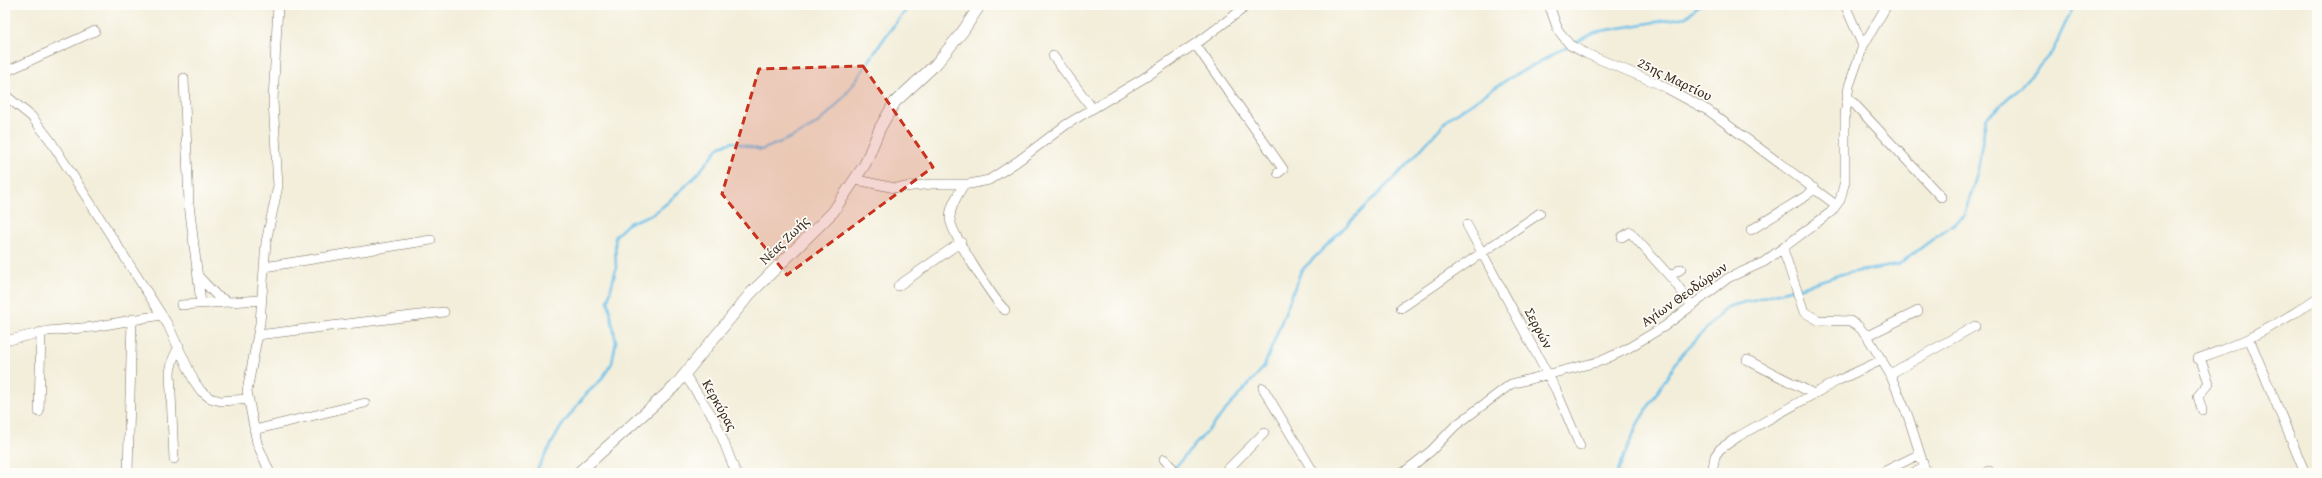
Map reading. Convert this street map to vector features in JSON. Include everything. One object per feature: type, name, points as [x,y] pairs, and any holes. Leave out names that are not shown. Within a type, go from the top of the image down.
[{"type":"street","points":[[270,473],[254,430],[248,399],[249,370],[258,335],[266,242],[278,186],[273,101],[278,5]]},
{"type":"street","name":"Νέας Ζωής","points":[[578,473],[685,375],[750,294],[824,222],[857,180],[866,164],[883,121],[895,102],[936,64],[963,31],[980,5]]},
{"type":"street","points":[[857,180],[895,188],[964,184],[984,181],[1000,173],[1067,124],[1144,78],[1195,44],[1248,5]]},
{"type":"street","name":"25ης Μαρτίου","points":[[1548,5],[1558,30],[1570,45],[1697,104],[1836,205]]},
{"type":"street","points":[[1845,5],[1863,46]]},
{"type":"street","name":"Αγίων Θεοδώρων","points":[[1403,473],[1431,451],[1455,426],[1498,393],[1521,380],[1613,356],[1665,326],[1728,278],[1764,262],[1823,219],[1836,205],[1842,193],[1845,181],[1847,96],[1863,46],[1887,5]]},
{"type":"street","points":[[5,72],[95,31]]},
{"type":"street","points":[[1195,44],[1283,169],[1278,172]]},
{"type":"street","points":[[1053,56],[1092,108]]},
{"type":"street","points":[[184,78],[189,204],[200,303]]},
{"type":"street","points":[[5,95],[21,106],[43,130],[161,315],[179,346],[191,376],[201,391],[210,398],[221,401],[248,399]]},
{"type":"street","points":[[1847,96],[1941,197]]},
{"type":"street","points":[[964,184],[952,208],[950,219],[953,229],[995,299],[1005,310]]},
{"type":"street","points":[[1751,230],[1806,196],[1814,188]]},
{"type":"street","points":[[1401,308],[1540,213]]},
{"type":"street","name":"Σερρών","points":[[1467,225],[1566,408],[1580,446]]},
{"type":"street","points":[[1622,237],[1630,232],[1670,276],[1692,306]]},
{"type":"street","points":[[264,267],[431,240]]},
{"type":"street","points":[[898,286],[961,242]]},
{"type":"street","points":[[1783,249],[1804,312],[1818,320],[1850,321],[1858,326],[1867,336],[1882,360],[1890,374],[1908,416],[1925,471],[1913,473]]},
{"type":"street","points":[[1670,276],[1681,269]]},
{"type":"street","points":[[198,276],[217,296],[227,301]]},
{"type":"street","points":[[2202,410],[2198,396],[2209,383],[2198,359],[2264,332],[2317,298]]},
{"type":"street","points":[[181,305],[261,300]]},
{"type":"street","points":[[1867,336],[1918,311]]},
{"type":"street","points":[[258,335],[444,312]]},
{"type":"street","points":[[5,341],[41,332],[93,327],[161,315]]},
{"type":"street","points":[[128,473],[132,319]]},
{"type":"street","points":[[1890,374],[1975,326]]},
{"type":"street","points":[[39,412],[41,332]]},
{"type":"street","points":[[2258,358],[2259,342],[2264,332]]},
{"type":"street","points":[[2249,338],[2305,473]]},
{"type":"street","points":[[174,459],[170,372],[173,359],[179,346]]},
{"type":"street","points":[[1747,360],[1814,394]]},
{"type":"street","points":[[1712,473],[1715,456],[1720,449],[1739,436],[1814,394],[1882,360]]},
{"type":"street","name":"Κερκύρας","points":[[685,375],[715,420],[736,473]]},
{"type":"street","points":[[1263,388],[1314,473]]},
{"type":"street","points":[[254,430],[365,403]]},
{"type":"street","points":[[1224,473],[1264,433]]},
{"type":"street","points":[[1881,473],[1920,454]]},
{"type":"street","points":[[1164,459],[1177,473]]},
{"type":"highlighted area","points":[[863,66],[933,167],[787,275],[722,194],[759,69]]},
{"type":"waterway","points":[[535,473],[561,427],[585,395],[601,380],[612,363],[616,342],[608,300],[616,269],[615,236],[629,223],[653,214],[666,204],[696,176],[720,146],[733,142],[761,150],[782,142],[816,124],[830,112],[842,98],[887,34],[912,5]]},
{"type":"waterway","points":[[1573,44],[1595,32],[1686,17],[1699,5]]},
{"type":"waterway","points":[[1798,288],[1842,274],[1898,265],[1964,216],[1977,174],[1986,118],[2017,91],[2052,52],[2074,5]]},
{"type":"waterway","points":[[1170,473],[1264,367],[1301,271],[1405,167],[1449,118],[1508,79],[1569,46]]},
{"type":"waterway","points":[[1617,473],[1638,423],[1681,355],[1727,307],[1793,289]]}]
